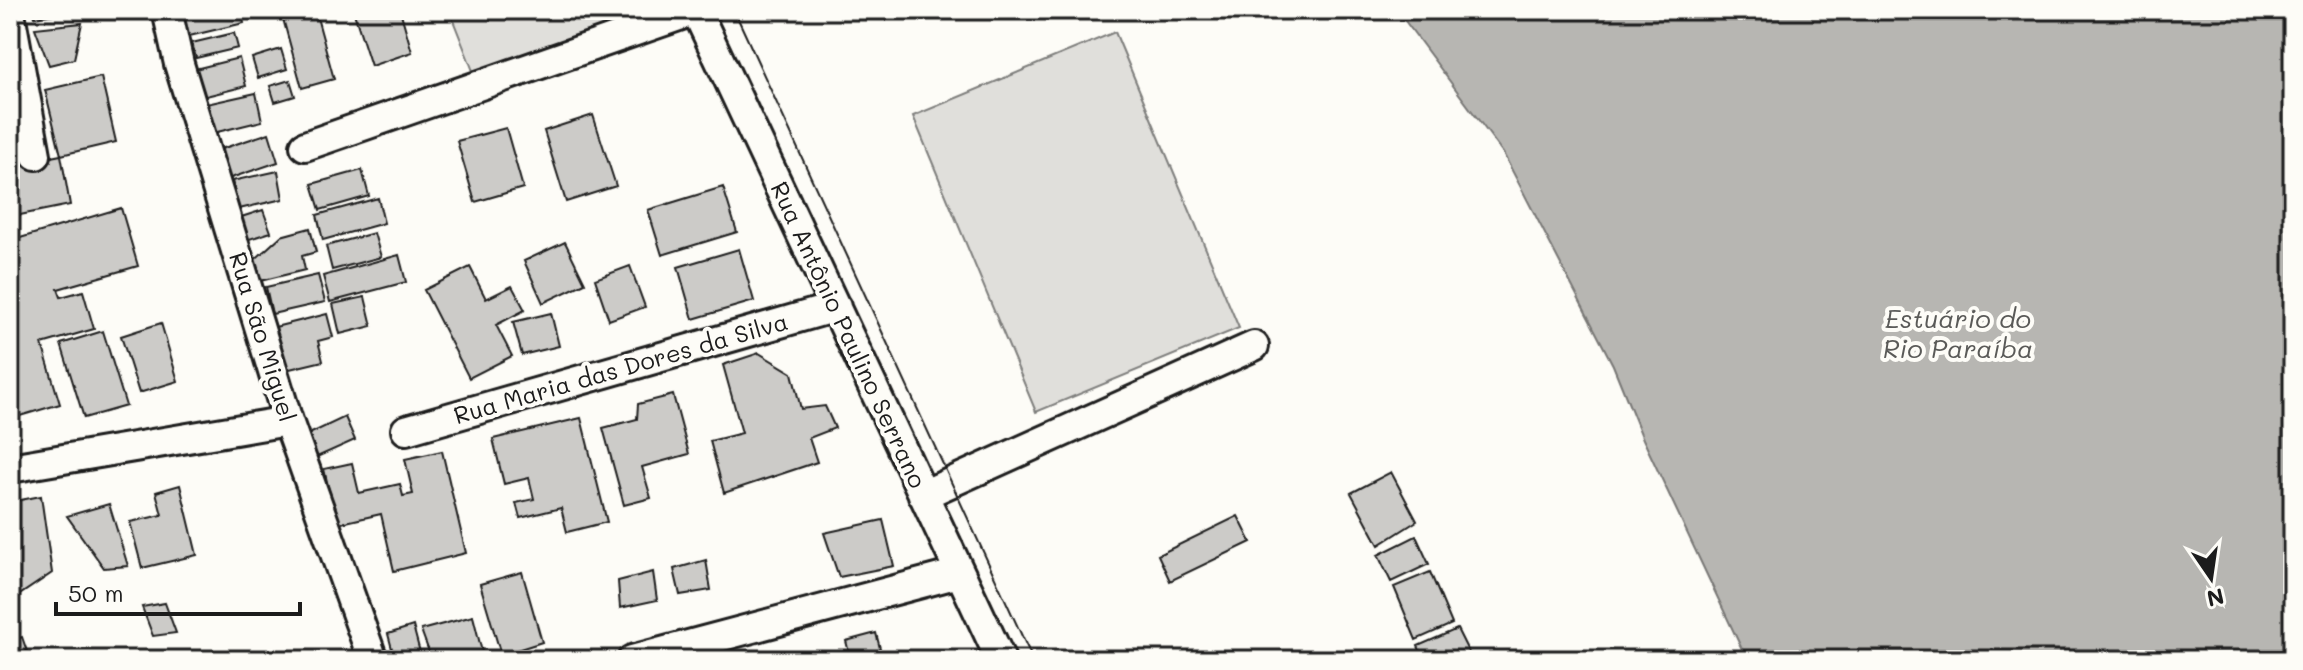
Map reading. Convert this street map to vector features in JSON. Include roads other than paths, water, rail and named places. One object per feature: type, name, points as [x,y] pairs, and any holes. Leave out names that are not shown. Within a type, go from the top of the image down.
[{"type":"street","name":"Rua São Miguel","points":[[167,10],[183,78],[288,421],[373,660]]},
{"type":"street","points":[[305,146],[696,10]]},
{"type":"street","name":"Rua Antônio Paulino Serrano","points":[[696,10],[1001,660]]},
{"type":"street","points":[[10,13],[36,155]]},
{"type":"street","name":"Rua Maria das Dores da Silva","points":[[406,430],[836,307]]},
{"type":"street","points":[[923,495],[1254,346]]},
{"type":"street","points":[[10,468],[288,421]]},
{"type":"street","points":[[632,660],[959,573]]},
{"type":"water","name":"Estuário do Rio Paraíba","points":[[1397,10],[2293,10],[2293,660],[1747,660],[1643,439],[1613,365],[1503,153]]},
{"type":"tram line","points":[[734,10],[1033,660]]}]
